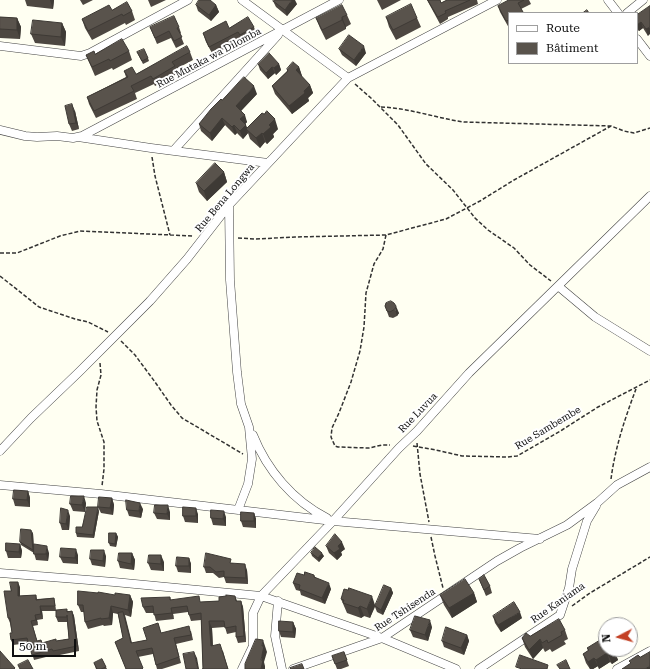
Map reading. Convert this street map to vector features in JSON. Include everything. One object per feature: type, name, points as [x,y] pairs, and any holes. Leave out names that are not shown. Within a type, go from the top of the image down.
[{"type":"street","points":[[0,46],[80,56],[188,0]]},
{"type":"street","points":[[242,0],[348,78]]},
{"type":"street","name":"Rue Mutaka wa Dilomba","points":[[77,137],[88,133],[339,0]]},
{"type":"street","name":"Rue Bena Longwa","points":[[0,450],[150,301],[206,236],[229,206],[348,78],[497,0]]},
{"type":"street","points":[[608,0],[617,12]]},
{"type":"street","points":[[628,12],[643,0]]},
{"type":"street","points":[[174,150],[283,30]]},
{"type":"street","points":[[638,40],[650,56]]},
{"type":"street","points":[[0,130],[31,137],[77,137],[268,163]]},
{"type":"street","name":"Rue Luvua","points":[[242,669],[252,646],[253,613],[261,596],[399,448],[417,431],[469,373],[650,196]]},
{"type":"street","points":[[229,206],[230,280],[241,404],[249,427],[266,463],[279,479],[306,506],[332,521]]},
{"type":"street","points":[[558,286],[596,317],[650,351]]},
{"type":"street","points":[[238,510],[248,484],[252,459],[249,427]]},
{"type":"street","points":[[597,503],[617,485],[650,467]]},
{"type":"street","points":[[0,485],[101,494],[332,521],[540,539]]},
{"type":"street","name":"Rue Tshisenda","points":[[293,669],[382,638],[520,548],[567,525],[597,503]]},
{"type":"street","name":"Rue Kaniama","points":[[479,669],[560,615],[587,521],[597,503]]},
{"type":"street","points":[[0,573],[129,583],[261,596],[382,638],[456,669]]},
{"type":"street","points":[[278,601],[275,636],[282,669]]},
{"type":"street","points":[[617,669],[650,651]]},
{"type":"path","points":[[348,78],[381,107],[398,125],[426,164],[453,190],[475,218],[488,230],[514,248],[530,265],[558,286]]},
{"type":"path","points":[[381,107],[409,110],[464,122],[611,126],[634,133],[650,128]]},
{"type":"path","points":[[230,238],[256,239],[386,235],[446,219],[467,209],[611,126]]},
{"type":"path","points":[[151,148],[155,176],[170,234]]},
{"type":"path","points":[[0,253],[17,252],[60,236],[80,231],[206,236]]},
{"type":"path","name":"Rue Sambembe","points":[[386,235],[383,249],[374,264],[366,293],[364,327],[360,351],[351,382],[332,428],[331,437],[335,446],[369,448],[387,444],[399,448],[409,446],[417,447],[462,456],[512,457],[562,430],[598,407],[650,380]]},
{"type":"path","points":[[0,276],[39,307],[88,322],[115,336],[135,355],[182,418],[252,459]]},
{"type":"path","points":[[99,353],[101,376],[97,390],[96,407],[104,442],[104,469],[101,494]]},
{"type":"path","points":[[610,484],[613,462],[624,418],[636,388]]},
{"type":"path","points":[[417,431],[417,447],[423,493],[434,556],[446,595]]},
{"type":"path","name":"Rue Kaniama","points":[[572,606],[590,593],[650,557]]},
{"type":"building","points":[[199,0],[210,0],[216,5],[209,15],[196,5]]},
{"type":"building","points":[[292,0],[285,10],[273,1]]},
{"type":"building","points":[[428,0],[440,0],[441,3],[447,0],[470,0],[445,11],[446,13],[438,17]]},
{"type":"building","points":[[509,0],[524,0],[518,3],[523,12],[508,12],[508,20],[506,21],[498,6]]},
{"type":"building","points":[[127,2],[132,11],[123,16],[122,14],[88,31],[82,19],[109,5],[112,10]]},
{"type":"building","points":[[411,4],[417,18],[393,30],[386,17]]},
{"type":"building","points":[[342,5],[347,15],[342,17],[342,20],[322,30],[316,18]]},
{"type":"building","points":[[650,6],[650,27],[646,29],[641,22],[638,24],[638,14]]},
{"type":"building","points":[[174,16],[179,27],[177,28],[182,37],[174,41],[169,31],[155,38],[150,27]]},
{"type":"building","points":[[0,17],[17,18],[17,30],[0,29]]},
{"type":"building","points":[[248,17],[254,27],[240,35],[238,32],[209,47],[203,33],[226,21],[229,28]]},
{"type":"building","points":[[33,20],[62,23],[61,37],[31,34]]},
{"type":"building","points":[[349,35],[364,46],[354,60],[339,49]]},
{"type":"building","points":[[122,39],[129,51],[110,61],[109,59],[92,67],[86,55],[94,51],[95,54]]},
{"type":"building","points":[[187,46],[190,52],[172,62],[175,66],[153,79],[151,76],[131,86],[134,91],[94,111],[87,97],[128,77],[124,71],[132,67],[136,74]]},
{"type":"building","points":[[144,49],[148,58],[142,61],[137,52]]},
{"type":"building","points":[[269,53],[279,64],[274,68],[272,67],[266,73],[258,64]]},
{"type":"building","points":[[293,62],[299,67],[296,70],[310,85],[304,91],[305,93],[289,106],[272,86],[288,71],[287,69]]},
{"type":"building","points":[[244,77],[254,86],[236,106],[245,115],[240,119],[246,125],[240,131],[234,125],[232,127],[222,118],[210,133],[199,124],[211,109]]},
{"type":"building","points":[[72,104],[76,123],[69,124],[65,106]]},
{"type":"building","points":[[267,111],[275,119],[269,125],[271,127],[256,138],[246,129],[262,113],[264,114]]},
{"type":"building","points":[[215,163],[224,172],[204,191],[196,183]]},
{"type":"building","points":[[391,301],[396,306],[395,309],[390,312],[387,311],[385,306],[386,303]]},
{"type":"building","points":[[14,490],[28,491],[27,500],[13,499]]},
{"type":"building","points":[[71,496],[84,496],[82,505],[70,504]]},
{"type":"building","points":[[99,497],[112,498],[110,508],[98,507]]},
{"type":"building","points":[[126,500],[140,503],[139,511],[127,510]]},
{"type":"building","points":[[155,505],[168,505],[167,514],[154,513]]},
{"type":"building","points":[[87,507],[98,507],[93,535],[76,533],[76,527],[82,527]]},
{"type":"building","points":[[183,507],[196,508],[196,516],[183,516]]},
{"type":"building","points":[[61,508],[68,510],[66,524],[60,523]]},
{"type":"building","points":[[211,510],[224,511],[223,519],[211,518]]},
{"type":"building","points":[[241,512],[254,513],[254,521],[241,521]]},
{"type":"building","points":[[21,529],[31,530],[33,550],[20,542]]},
{"type":"building","points":[[109,533],[116,533],[115,544],[109,543]]},
{"type":"building","points":[[335,534],[342,542],[338,546],[340,549],[334,553],[326,546]]},
{"type":"building","points":[[6,543],[20,544],[19,552],[6,551]]},
{"type":"building","points":[[34,544],[47,546],[46,554],[34,554]]},
{"type":"building","points":[[315,547],[322,553],[318,558],[311,553]]},
{"type":"building","points":[[61,548],[76,549],[75,558],[60,557]]},
{"type":"building","points":[[91,550],[104,550],[103,561],[90,559]]},
{"type":"building","points":[[119,553],[132,553],[131,564],[118,561]]},
{"type":"building","points":[[206,553],[231,559],[230,563],[245,564],[246,578],[224,577],[224,571],[216,572],[210,567],[204,567]]},
{"type":"building","points":[[149,555],[161,555],[161,564],[148,563]]},
{"type":"building","points":[[177,557],[189,558],[189,566],[176,566]]},
{"type":"building","points":[[305,572],[329,583],[322,598],[299,589],[300,585],[293,583],[297,573],[304,575]]},
{"type":"building","points":[[484,575],[490,586],[484,590],[479,579]]},
{"type":"building","points":[[465,579],[474,593],[449,608],[440,595]]},
{"type":"building","points":[[10,582],[18,582],[18,596],[36,595],[36,600],[54,598],[55,606],[40,606],[41,614],[35,615],[36,620],[31,621],[37,641],[41,640],[42,643],[56,639],[56,641],[69,639],[67,615],[67,617],[56,617],[56,610],[67,609],[67,612],[72,611],[77,646],[53,651],[52,649],[32,655],[27,638],[11,640],[10,633],[12,633],[10,618],[8,618],[4,591],[11,591]]},
{"type":"building","points":[[384,585],[391,588],[381,610],[375,606]]},
{"type":"building","points":[[349,588],[372,596],[367,609],[360,606],[358,608],[343,603],[344,600],[341,599],[344,589],[348,590]]},
{"type":"building","points":[[78,591],[130,595],[128,610],[111,606],[109,618],[101,618],[85,622],[83,605],[78,605]]},
{"type":"building","points":[[226,595],[235,596],[236,601],[241,601],[244,636],[236,637],[236,626],[225,628],[224,621],[209,621],[211,646],[220,644],[228,669],[203,669],[201,613],[189,615],[187,606],[171,608],[172,613],[154,615],[153,606],[143,607],[141,598],[170,597],[170,600],[199,596],[200,602],[219,601],[219,597]]},
{"type":"building","points":[[514,602],[520,612],[498,625],[493,616]]},
{"type":"building","points":[[123,612],[131,643],[147,640],[143,628],[158,623],[161,633],[189,626],[191,635],[174,638],[179,657],[156,665],[152,648],[136,651],[143,668],[126,669],[115,642],[123,638],[118,613]]},
{"type":"building","points":[[415,616],[430,620],[425,635],[410,630]]},
{"type":"building","points":[[559,619],[565,630],[561,632],[562,635],[548,643],[547,640],[542,643],[540,639],[529,650],[522,638],[526,633],[530,636]]},
{"type":"building","points":[[279,621],[293,622],[293,632],[279,631]]},
{"type":"building","points":[[446,627],[467,635],[461,648],[442,641]]},
{"type":"building","points":[[256,639],[263,640],[262,646],[264,646],[261,669],[245,669],[245,664]]},
{"type":"building","points":[[598,641],[598,657],[601,657],[596,660],[594,658],[588,662],[583,654],[589,650],[587,648]]},
{"type":"building","points":[[0,651],[15,668],[14,669],[0,669]]},
{"type":"building","points":[[194,652],[198,669],[186,669],[183,654]]},
{"type":"building","points":[[344,652],[347,660],[335,664],[332,656]]},
{"type":"building","points":[[650,652],[650,666],[645,669],[622,669],[631,663],[629,661],[635,657],[638,657],[638,655],[640,657]]},
{"type":"building","points":[[520,655],[548,665],[547,669],[522,669],[516,667]]},
{"type":"building","points":[[102,659],[106,667],[97,669],[94,663]]},
{"type":"building","points":[[28,660],[33,669],[20,669],[18,665]]},
{"type":"building","points":[[566,660],[570,669],[560,669],[557,665]]},
{"type":"building","points":[[302,664],[304,669],[290,668]]}]
